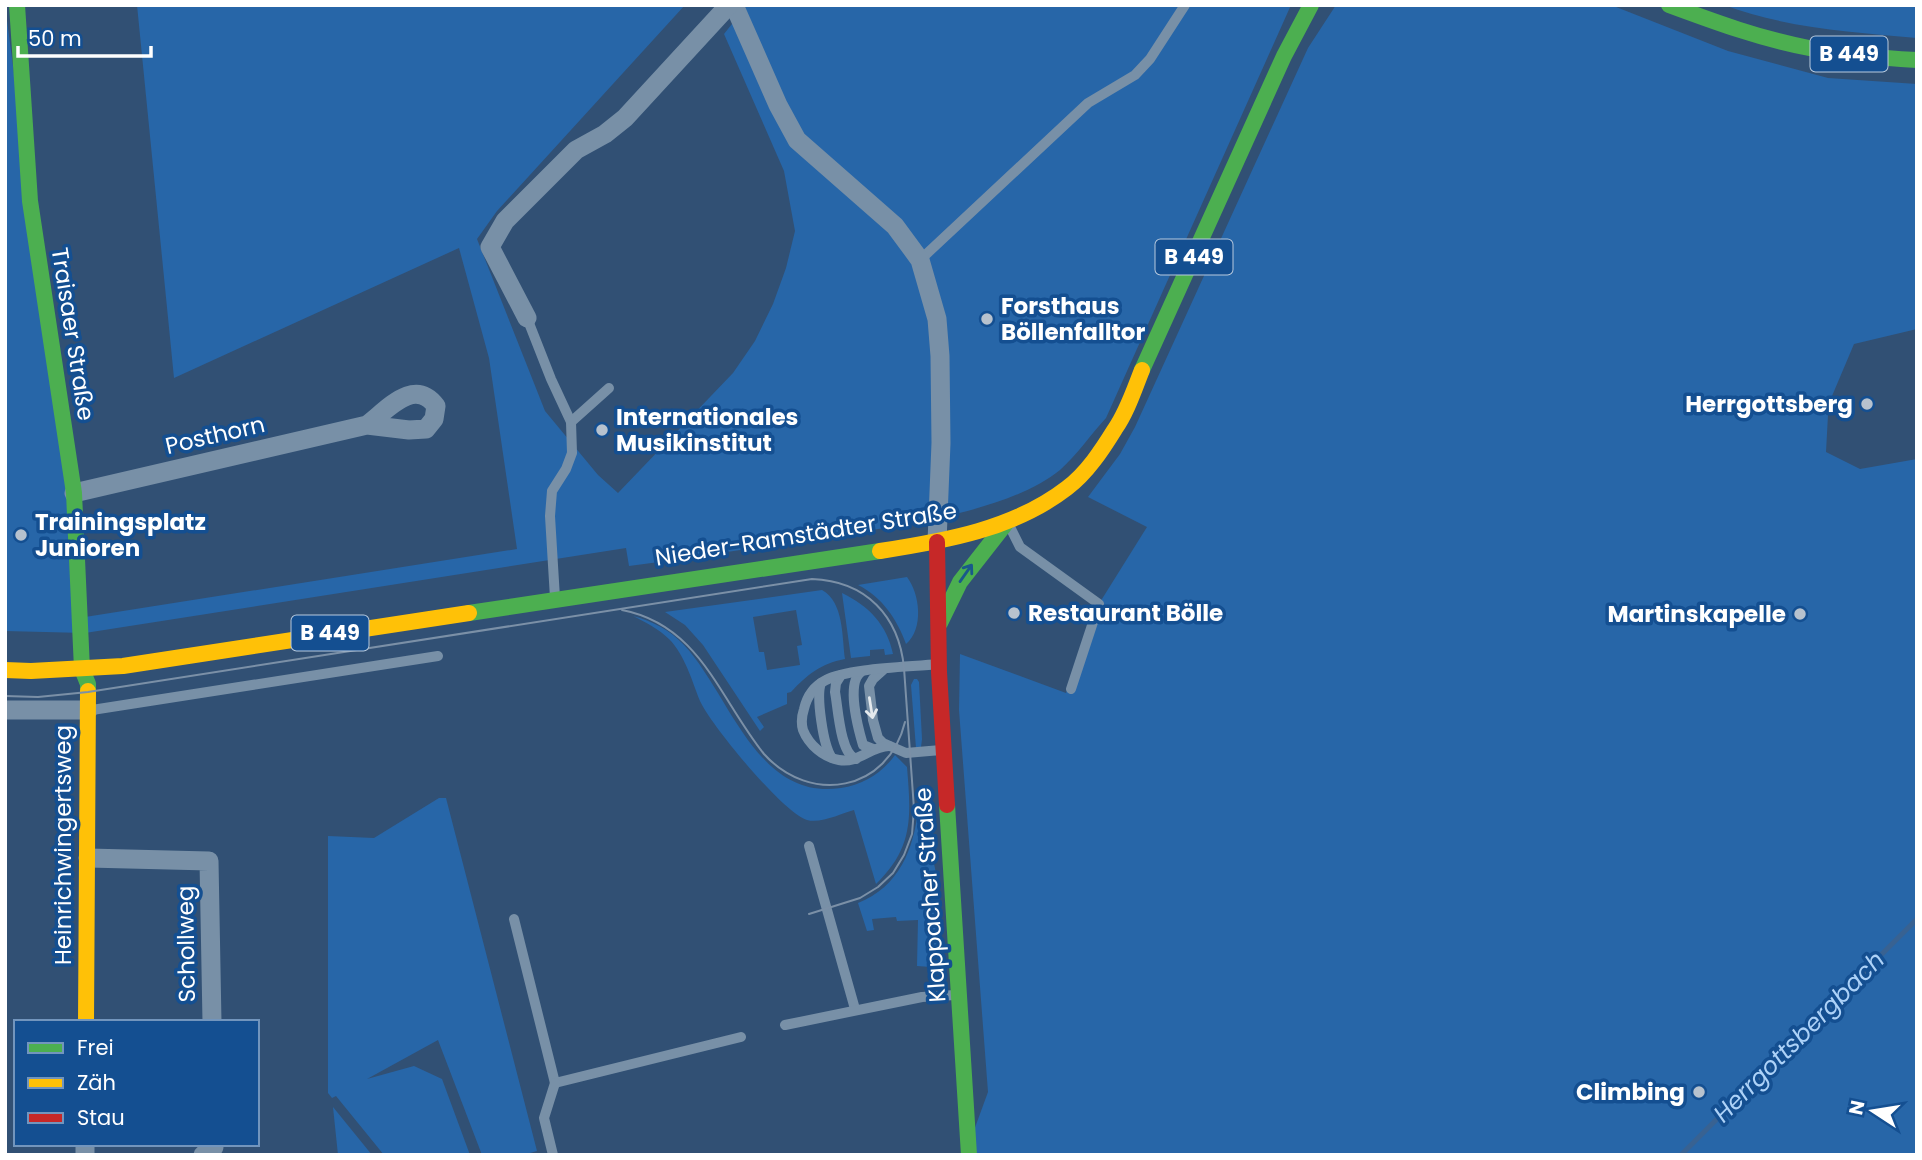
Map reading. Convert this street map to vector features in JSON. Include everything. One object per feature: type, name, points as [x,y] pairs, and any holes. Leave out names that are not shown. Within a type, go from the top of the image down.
[{"type":"main road","name":"Traisaer Straße","points":[[17,5],[30,201],[74,493],[82,669]]},
{"type":"main road","name":"Nieder-Ramstädter Straße","points":[[5,670],[123,666],[936,542],[1007,522],[1027,513],[1068,487],[1089,466],[1117,428],[1283,56],[1311,5]]},
{"type":"main road","name":"B 449","points":[[1669,5],[1736,30],[1782,43],[1830,52],[1917,60]]},
{"type":"main road","name":"Klappacher Straße","points":[[937,632],[953,592],[1007,522]]},
{"type":"main road","name":"Klappacher Straße","points":[[936,542],[938,664],[969,1155]]},
{"type":"main road","name":"Heinrichwingertsweg","points":[[82,669],[88,684],[86,1020]]},
{"type":"street","points":[[527,318],[489,247],[505,221],[576,150],[605,134],[625,118],[732,5],[778,106],[797,139],[895,226],[920,260],[937,319],[940,356],[941,443],[936,542]]},
{"type":"street","name":"Posthorn","points":[[74,493],[367,425]]},
{"type":"street","points":[[5,710],[88,710]]},
{"type":"street","name":"Schollweg","points":[[88,859],[209,861],[212,1020]]},
{"type":"lane","points":[[920,260],[1088,103],[1135,75],[1150,59],[1185,5]]},
{"type":"lane","points":[[527,318],[571,422],[572,453],[566,469],[552,491],[550,516],[555,598]]},
{"type":"lane","points":[[571,422],[609,388]]},
{"type":"lane","points":[[1007,522],[1020,547],[1099,604],[1071,689]]},
{"type":"lane","points":[[88,710],[438,656]]},
{"type":"lane","points":[[889,746],[873,749],[856,759],[843,761],[826,756],[810,742],[802,725],[807,699],[821,682],[841,675],[938,664]]},
{"type":"lane","points":[[884,670],[870,682],[869,690],[878,738],[906,753],[943,749]]},
{"type":"lane","points":[[861,672],[855,678],[853,688],[863,745],[873,749]]},
{"type":"lane","points":[[841,675],[835,692],[844,747],[849,756],[856,759]]},
{"type":"lane","points":[[821,682],[819,698],[828,751],[832,758]]},
{"type":"lane","points":[[809,846],[855,1009]]},
{"type":"lane","points":[[514,919],[555,1083],[544,1118],[553,1155]]},
{"type":"lane","points":[[785,1025],[855,1009],[959,995]]},
{"type":"lane","points":[[555,1083],[741,1037]]},
{"type":"shaded area","points":[[5,5],[85,617],[517,549],[489,358],[459,248],[174,378],[137,5],[685,5],[497,211],[477,239],[545,411],[598,475],[618,493],[733,373],[755,341],[773,304],[786,268],[795,231],[784,171],[724,34],[747,5],[1291,5],[1106,418],[1060,470],[1037,485],[1010,497],[948,516],[883,528],[629,566],[626,548],[85,633],[5,631]]},
{"type":"shaded area","points":[[1336,5],[1611,5],[1728,51],[1828,78],[1917,84],[1917,329],[1854,344],[1832,396],[1826,452],[1860,469],[1917,459],[1917,1155],[965,1155],[988,1092],[959,710],[960,654],[1066,693],[1097,607],[1147,527],[1088,497],[1120,454],[1135,427],[1308,48]]},
{"type":"shaded area","points":[[1724,5],[1917,5],[1917,38],[1795,24]]},
{"type":"shaded area","points":[[907,577],[915,593],[918,621],[912,638],[906,644],[888,610],[858,585]]},
{"type":"shaded area","points":[[822,590],[838,611],[845,659],[815,671],[787,693],[787,704],[757,717],[764,727],[760,731],[703,645],[685,625],[665,612]],"holes":[[[796,610],[802,645],[797,646],[800,665],[767,670],[764,652],[759,652],[753,617]]]},
{"type":"shaded area","points":[[842,593],[861,604],[881,625],[893,654],[885,655],[884,649],[870,650],[870,656],[851,658]]},
{"type":"shaded area","points":[[633,616],[660,627],[684,645],[748,740],[766,761],[787,778],[812,788],[841,788],[871,777],[895,755],[907,767],[909,816],[904,844],[876,884],[854,810],[813,821],[796,814],[782,802],[732,747],[707,713],[675,645],[661,632]]},
{"type":"shaded area","points":[[914,679],[919,682],[922,739],[921,747],[916,748],[911,685]]},
{"type":"shaded area","points":[[439,798],[446,798],[537,1151],[523,1155],[482,1155],[438,1040],[367,1079],[414,1066],[442,1079],[470,1155],[384,1155],[336,1096],[332,1098],[328,1093],[328,836],[374,838]]},
{"type":"shaded area","points":[[918,809],[935,866],[940,909],[940,930],[931,967],[917,966],[918,920],[897,921],[896,917],[872,919],[874,930],[867,931],[858,903],[884,887],[902,865],[913,838]]},
{"type":"shaded area","points":[[333,1107],[372,1155],[338,1155]]},
{"type":"waterway","name":"Herrgottsbergbach","points":[[1681,1155],[1917,919]]},
{"type":"tram line","points":[[5,696],[38,697],[88,692],[812,579],[831,581],[864,594],[887,618],[895,632],[904,668],[914,809],[912,834],[893,873],[878,887],[860,898],[809,914]]},
{"type":"tram line","points":[[622,610],[649,618],[671,631],[689,647],[764,754],[783,770],[803,780],[824,785],[845,783],[865,776],[882,764],[896,746],[905,722]]},
{"type":"traffic: fast","points":[[17,5],[30,201],[74,493],[82,669],[88,691]]},
{"type":"traffic: fast","points":[[1142,370],[1284,56],[1311,5]]},
{"type":"traffic: fast","points":[[1669,5],[1738,30],[1791,44],[1850,54],[1917,60]]},
{"type":"traffic: fast","points":[[940,623],[960,582],[1007,522]]},
{"type":"traffic: fast","points":[[469,613],[880,551]]},
{"type":"traffic: fast","points":[[947,805],[969,1155]]},
{"type":"traffic: slow","points":[[880,551],[929,543],[1002,523],[1025,514],[1067,488],[1094,461],[1105,445],[1130,401],[1142,370]]},
{"type":"traffic: slow","points":[[5,670],[123,666],[469,613]]},
{"type":"traffic: slow","points":[[86,1020],[88,691]]},
{"type":"traffic: jam","points":[[937,542],[939,672],[947,805]]},
{"type":"place","name":"Forsthaus Böllenfalltor","points":[[987,319]]},
{"type":"place","name":"Herrgottsberg","points":[[1867,404]]},
{"type":"place","name":"Internationales Musikinstitut","points":[[602,430]]},
{"type":"place","name":"Trainingsplatz Junioren","points":[[21,535]]},
{"type":"place","name":"Restaurant Bölle","points":[[1014,613]]},
{"type":"place","name":"Martinskapelle","points":[[1800,614]]},
{"type":"place","name":"Climbing","points":[[1699,1092]]}]
